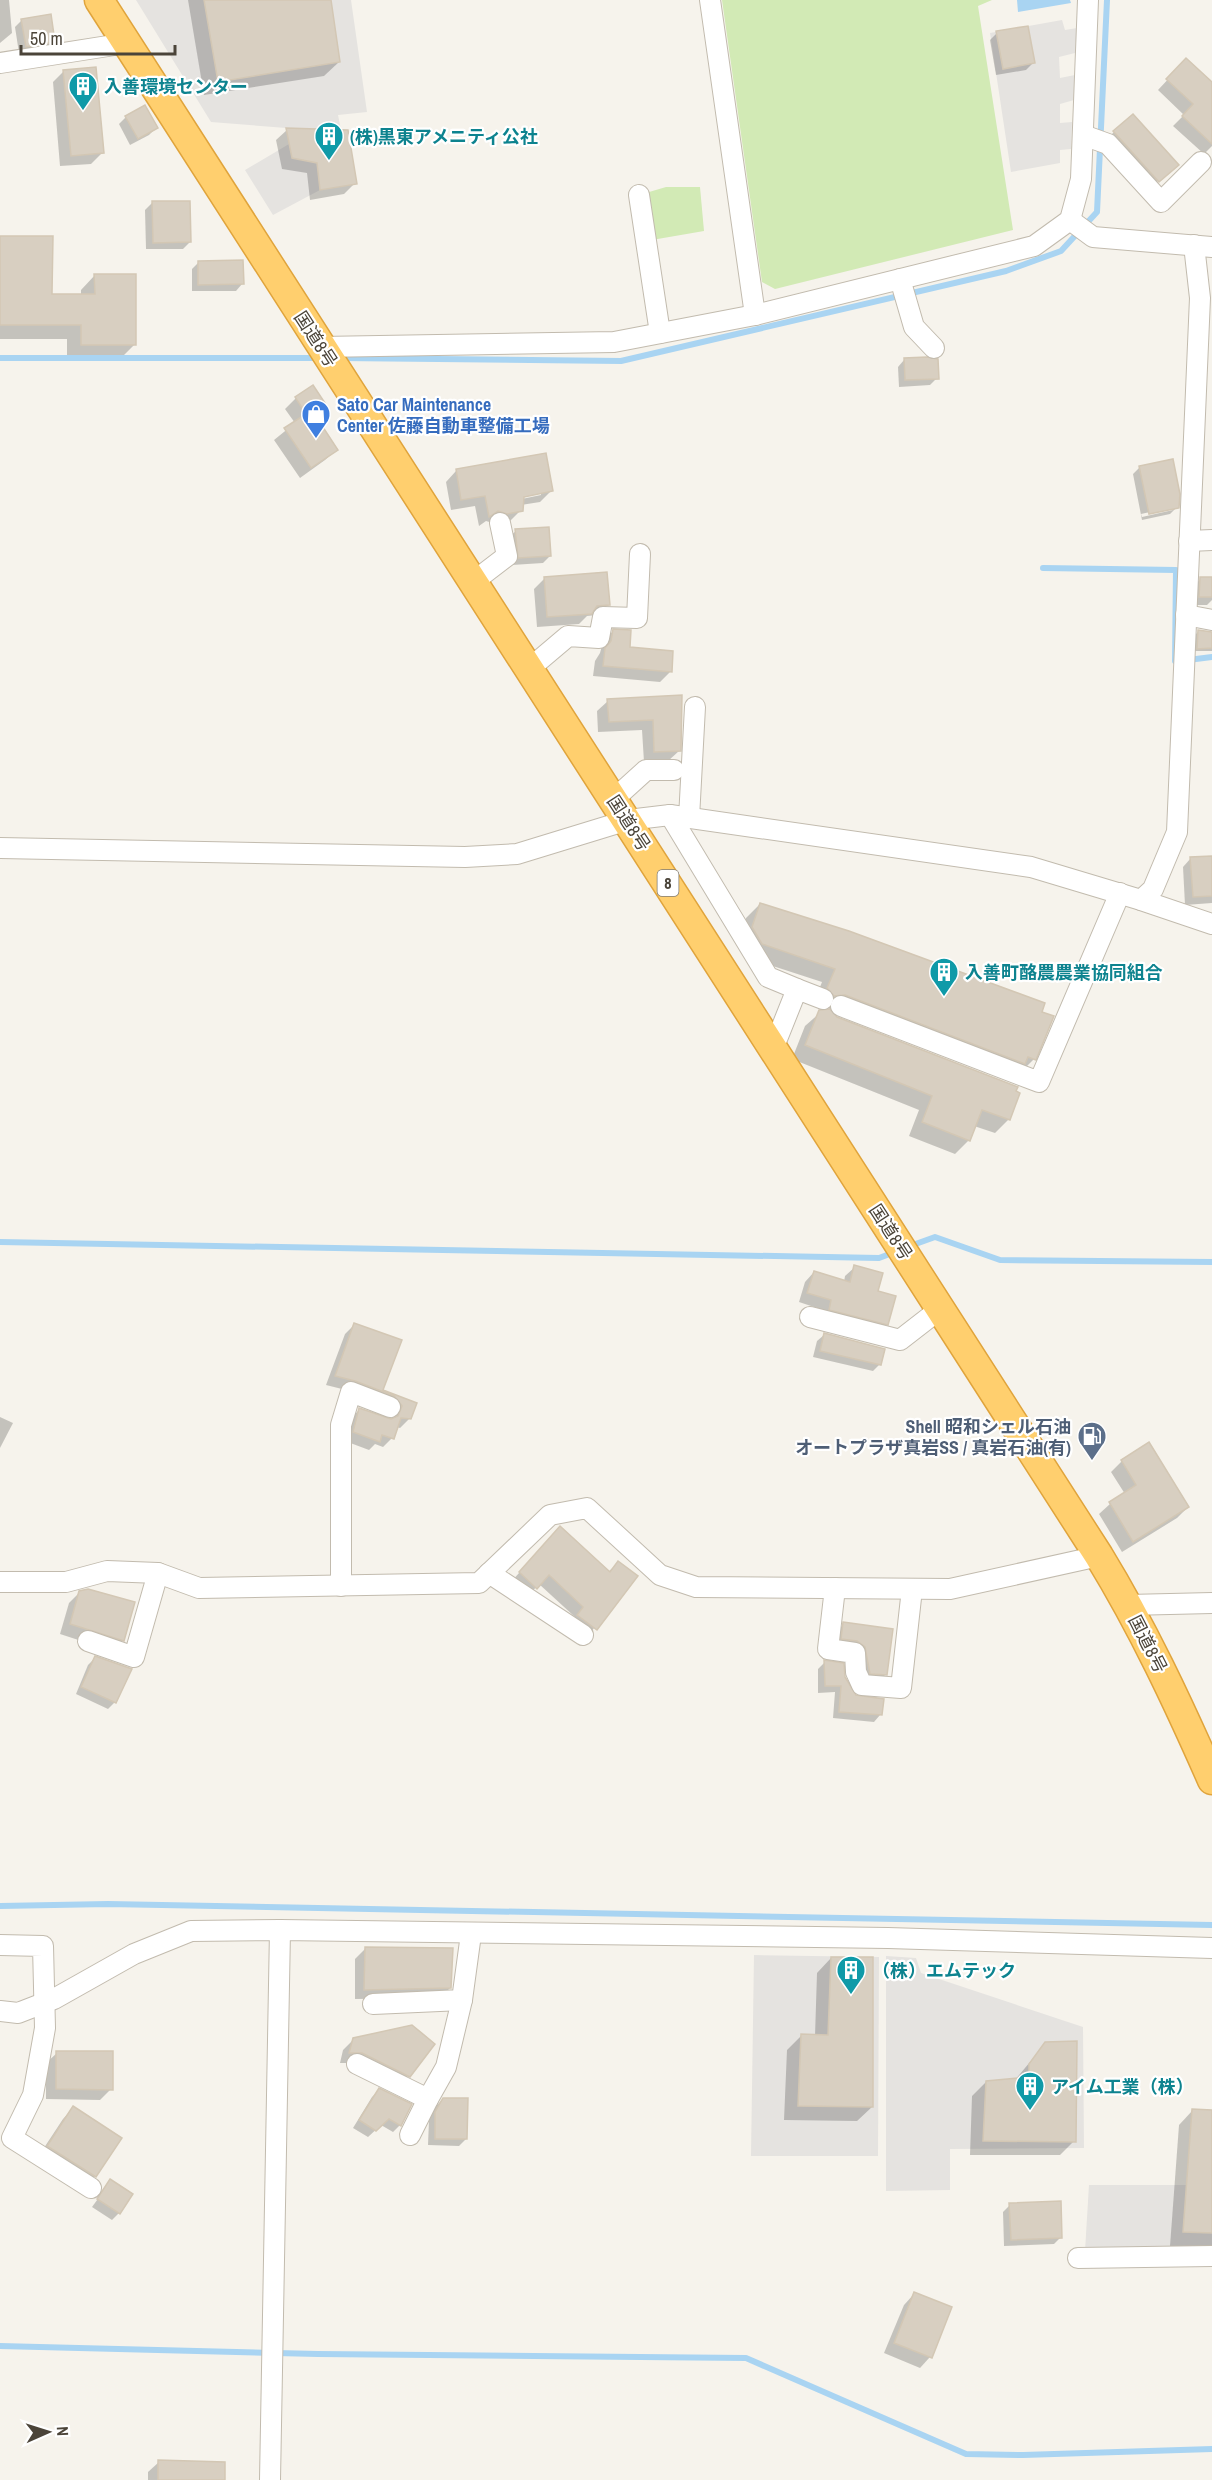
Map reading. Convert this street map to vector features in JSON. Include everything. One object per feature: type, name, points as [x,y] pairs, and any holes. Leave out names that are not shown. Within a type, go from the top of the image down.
[{"type":"highway","name":"国道8号","points":[[99,0],[1100,1556],[1128,1605],[1180,1708],[1212,1780]]},
{"type":"street","points":[[710,0],[755,315]]},
{"type":"street","points":[[321,347],[614,342],[755,315],[1034,246],[1070,220],[1081,179],[1088,0]]},
{"type":"street","points":[[0,63],[127,43]]},
{"type":"street","points":[[1083,135],[1108,144],[1161,202],[1201,162]]},
{"type":"street","points":[[639,195],[660,333]]},
{"type":"street","points":[[1070,220],[1093,237],[1203,246],[1177,832],[1153,889],[1141,900]]},
{"type":"street","points":[[900,279],[914,327],[934,348]]},
{"type":"street","points":[[473,582],[507,556],[500,523]]},
{"type":"street","points":[[1189,541],[1212,540]]},
{"type":"street","points":[[530,669],[568,636],[599,638],[603,617],[637,618],[640,554]]},
{"type":"street","points":[[1186,615],[1212,620]]},
{"type":"street","points":[[695,707],[680,816],[768,977],[823,999]]},
{"type":"street","points":[[621,810],[646,770],[674,770]]},
{"type":"street","points":[[0,849],[465,856],[517,854],[621,810],[680,816],[1031,867],[1120,893],[1212,924]]},
{"type":"street","points":[[841,1006],[1040,1083],[1120,893]]},
{"type":"street","points":[[773,1049],[797,989]]},
{"type":"street","points":[[810,1317],[900,1340],[940,1309]]},
{"type":"street","points":[[341,1586],[341,1425],[351,1392],[390,1407]]},
{"type":"street","points":[[0,1581],[66,1582],[107,1571],[158,1573],[199,1588],[479,1583],[550,1515],[587,1508],[660,1575],[696,1587],[950,1589],[1100,1556]]},
{"type":"street","points":[[88,1641],[134,1657],[158,1573]]},
{"type":"street","points":[[489,1573],[583,1635]]},
{"type":"street","points":[[835,1588],[828,1649],[855,1653],[856,1672],[861,1685],[901,1688],[912,1589]]},
{"type":"street","points":[[1128,1605],[1212,1603]]},
{"type":"street","points":[[270,2480],[280,1930]]},
{"type":"street","points":[[0,2011],[18,2013],[44,2003],[134,1954],[191,1931],[280,1930],[888,1938],[1212,1948]]},
{"type":"street","points":[[410,2135],[446,2067],[462,2000],[471,1934]]},
{"type":"street","points":[[0,1945],[43,1946],[45,2028],[33,2095],[12,2138],[91,2188]]},
{"type":"street","points":[[373,2004],[462,2000]]},
{"type":"street","points":[[357,2064],[428,2099]]},
{"type":"street","points":[[1078,2258],[1212,2256]]},
{"type":"green space","points":[[722,0],[992,0],[978,6],[1013,230],[775,289],[762,282]]},
{"type":"green space","points":[[666,187],[700,187],[704,231],[646,241],[639,195]]},
{"type":"shaded area","points":[[136,0],[351,0],[367,112],[338,115],[341,130],[211,122]]},
{"type":"shaded area","points":[[1062,20],[1065,30],[1077,28],[1075,53],[1059,57],[1060,78],[1075,75],[1074,100],[1060,104],[1060,123],[1072,122],[1071,149],[1060,150],[1060,163],[1011,172],[990,33]]},
{"type":"shaded area","points":[[289,144],[292,158],[317,163],[320,190],[273,215],[245,170]]},
{"type":"shaded area","points":[[754,1955],[879,1957],[878,2156],[751,2156]]},
{"type":"shaded area","points":[[886,1956],[916,1958],[921,1973],[1083,2027],[1084,2148],[950,2149],[950,2190],[886,2191]]},
{"type":"shaded area","points":[[1089,2185],[1187,2185],[1212,2233],[1212,2247],[1085,2251]]},
{"type":"water","points":[[1017,0],[1070,0],[1071,3],[1018,12]]},
{"type":"building","points":[[204,0],[331,0],[340,62],[218,82]]},
{"type":"building","points":[[51,14],[55,42],[26,47],[21,19]]},
{"type":"building","points":[[1028,26],[1035,63],[1003,69],[996,31]]},
{"type":"building","points":[[1186,58],[1212,82],[1212,144],[1182,116],[1193,104],[1166,79]]},
{"type":"building","name":"入善環境センター","points":[[96,67],[104,153],[71,156],[63,70]]},
{"type":"building","points":[[145,105],[158,128],[138,139],[125,116]]},
{"type":"building","points":[[1133,114],[1179,165],[1159,182],[1113,131]]},
{"type":"building","name":"(株)黒東アメニティ公社","points":[[286,128],[348,130],[357,184],[320,190],[317,163],[292,158]]},
{"type":"building","points":[[152,201],[190,201],[191,242],[153,243]]},
{"type":"building","points":[[0,236],[53,236],[52,294],[95,294],[94,274],[136,274],[136,345],[81,345],[81,325],[0,325]]},
{"type":"building","points":[[243,260],[244,284],[198,285],[198,261]]},
{"type":"building","points":[[904,358],[938,359],[939,379],[905,380]]},
{"type":"building","points":[[313,385],[327,406],[315,415],[338,450],[311,468],[284,428],[306,414],[295,397]]},
{"type":"building","points":[[546,453],[553,491],[524,497],[523,511],[507,514],[498,511],[489,517],[485,496],[461,500],[456,469]]},
{"type":"building","points":[[1173,459],[1180,494],[1179,508],[1149,514],[1139,466]]},
{"type":"building","points":[[549,527],[551,556],[518,558],[515,529]]},
{"type":"building","points":[[607,572],[610,605],[597,606],[592,614],[547,617],[544,577]]},
{"type":"building","points":[[1200,577],[1212,577],[1212,597],[1199,597]]},
{"type":"building","points":[[613,629],[631,630],[630,647],[673,651],[672,672],[603,666],[605,648],[611,641]]},
{"type":"building","points":[[1198,630],[1212,632],[1212,648],[1197,649]]},
{"type":"building","points":[[682,695],[681,751],[654,752],[653,720],[609,722],[607,699]]},
{"type":"building","points":[[1212,856],[1212,896],[1193,897],[1190,857]]},
{"type":"building","name":"入善町酪農農業協同組合","points":[[760,903],[849,931],[1045,1003],[1042,1012],[1054,1016],[1036,1060],[1028,1057],[1025,1064],[845,995],[834,996],[827,988],[835,969],[762,944],[752,927]]},
{"type":"building","points":[[830,1009],[837,1017],[1018,1087],[1016,1091],[1020,1093],[1010,1120],[982,1110],[970,1141],[922,1122],[932,1096],[805,1045],[819,1010]]},
{"type":"building","points":[[854,1265],[883,1273],[878,1291],[896,1296],[888,1325],[829,1310],[831,1300],[807,1293],[814,1271],[850,1282]]},
{"type":"building","points":[[354,1323],[402,1340],[383,1390],[417,1403],[411,1419],[401,1418],[394,1439],[382,1435],[380,1442],[353,1432],[359,1408],[391,1419],[398,1416],[402,1406],[394,1396],[335,1376]]},
{"type":"building","points":[[824,1333],[885,1349],[881,1365],[820,1351]]},
{"type":"building","points":[[1149,1442],[1189,1507],[1133,1542],[1109,1502],[1136,1485],[1121,1460]]},
{"type":"building","points":[[560,1526],[610,1572],[618,1561],[638,1576],[597,1630],[577,1615],[583,1607],[549,1575],[537,1589],[519,1572]]},
{"type":"building","points":[[88,1589],[135,1602],[124,1641],[70,1624],[79,1591]]},
{"type":"building","points":[[843,1622],[893,1629],[887,1675],[870,1674],[865,1647],[857,1641],[841,1639]]},
{"type":"building","points":[[95,1656],[132,1669],[116,1703],[81,1687]]},
{"type":"building","points":[[824,1660],[844,1663],[845,1677],[856,1695],[884,1699],[882,1715],[839,1712],[841,1686],[825,1686]]},
{"type":"building","points":[[365,1947],[453,1948],[451,1988],[364,1990]]},
{"type":"building","name":"（株）エムテック","points":[[831,1957],[873,1957],[873,2107],[798,2106],[801,2034],[828,2035]]},
{"type":"building","points":[[412,2025],[435,2044],[410,2077],[362,2053],[349,2053],[353,2038]]},
{"type":"building","name":"アイム工業（株）","points":[[1077,2041],[1076,2142],[983,2141],[986,2081],[1029,2077],[1029,2064],[1045,2042]]},
{"type":"building","points":[[56,2051],[113,2051],[113,2090],[56,2089]]},
{"type":"building","points":[[379,2088],[412,2104],[401,2126],[389,2119],[376,2131],[359,2120]]},
{"type":"building","points":[[443,2098],[468,2098],[467,2139],[435,2139],[435,2112]]},
{"type":"building","points":[[73,2106],[122,2138],[96,2177],[47,2146]]},
{"type":"building","points":[[1192,2109],[1212,2110],[1212,2233],[1183,2232]]},
{"type":"building","points":[[110,2179],[133,2194],[120,2214],[97,2199]]},
{"type":"building","points":[[1061,2201],[1062,2238],[1011,2240],[1009,2203]]},
{"type":"building","points":[[914,2292],[952,2307],[932,2358],[894,2343]]},
{"type":"building","points":[[158,2460],[225,2462],[225,2480],[158,2480]]},
{"type":"waterway","points":[[340,358],[621,361],[1006,271],[1061,251],[1097,212],[1107,0]]},
{"type":"waterway","points":[[0,358],[320,358]]},
{"type":"waterway","points":[[1043,568],[1176,570],[1175,661],[1178,661]]},
{"type":"waterway","points":[[1188,660],[1212,657]]},
{"type":"waterway","points":[[910,1246],[935,1237],[1000,1260],[1212,1262]]},
{"type":"waterway","points":[[0,1242],[879,1258],[895,1252]]},
{"type":"waterway","points":[[0,1906],[108,1904],[1212,1925]]},
{"type":"waterway","points":[[0,2346],[318,2354],[746,2358],[966,2454],[1023,2455],[1212,2449]]},
{"type":"place","name":"入善環境センター","points":[[83,112]]},
{"type":"place","name":"(株)黒東アメニティ公社","points":[[329,162]]},
{"type":"place","name":"Sato Car Maintenance Center 佐藤自動車整備工場","points":[[316,440]]},
{"type":"place","name":"入善町酪農農業協同組合","points":[[944,998]]},
{"type":"place","name":"Shell 昭和シェル石油 オートプラザ真岩SS / 真岩石油(有)","points":[[1092,1462]]},
{"type":"place","name":"（株）エムテック","points":[[851,1996]]},
{"type":"place","name":"アイム工業（株）","points":[[1030,2112]]}]
